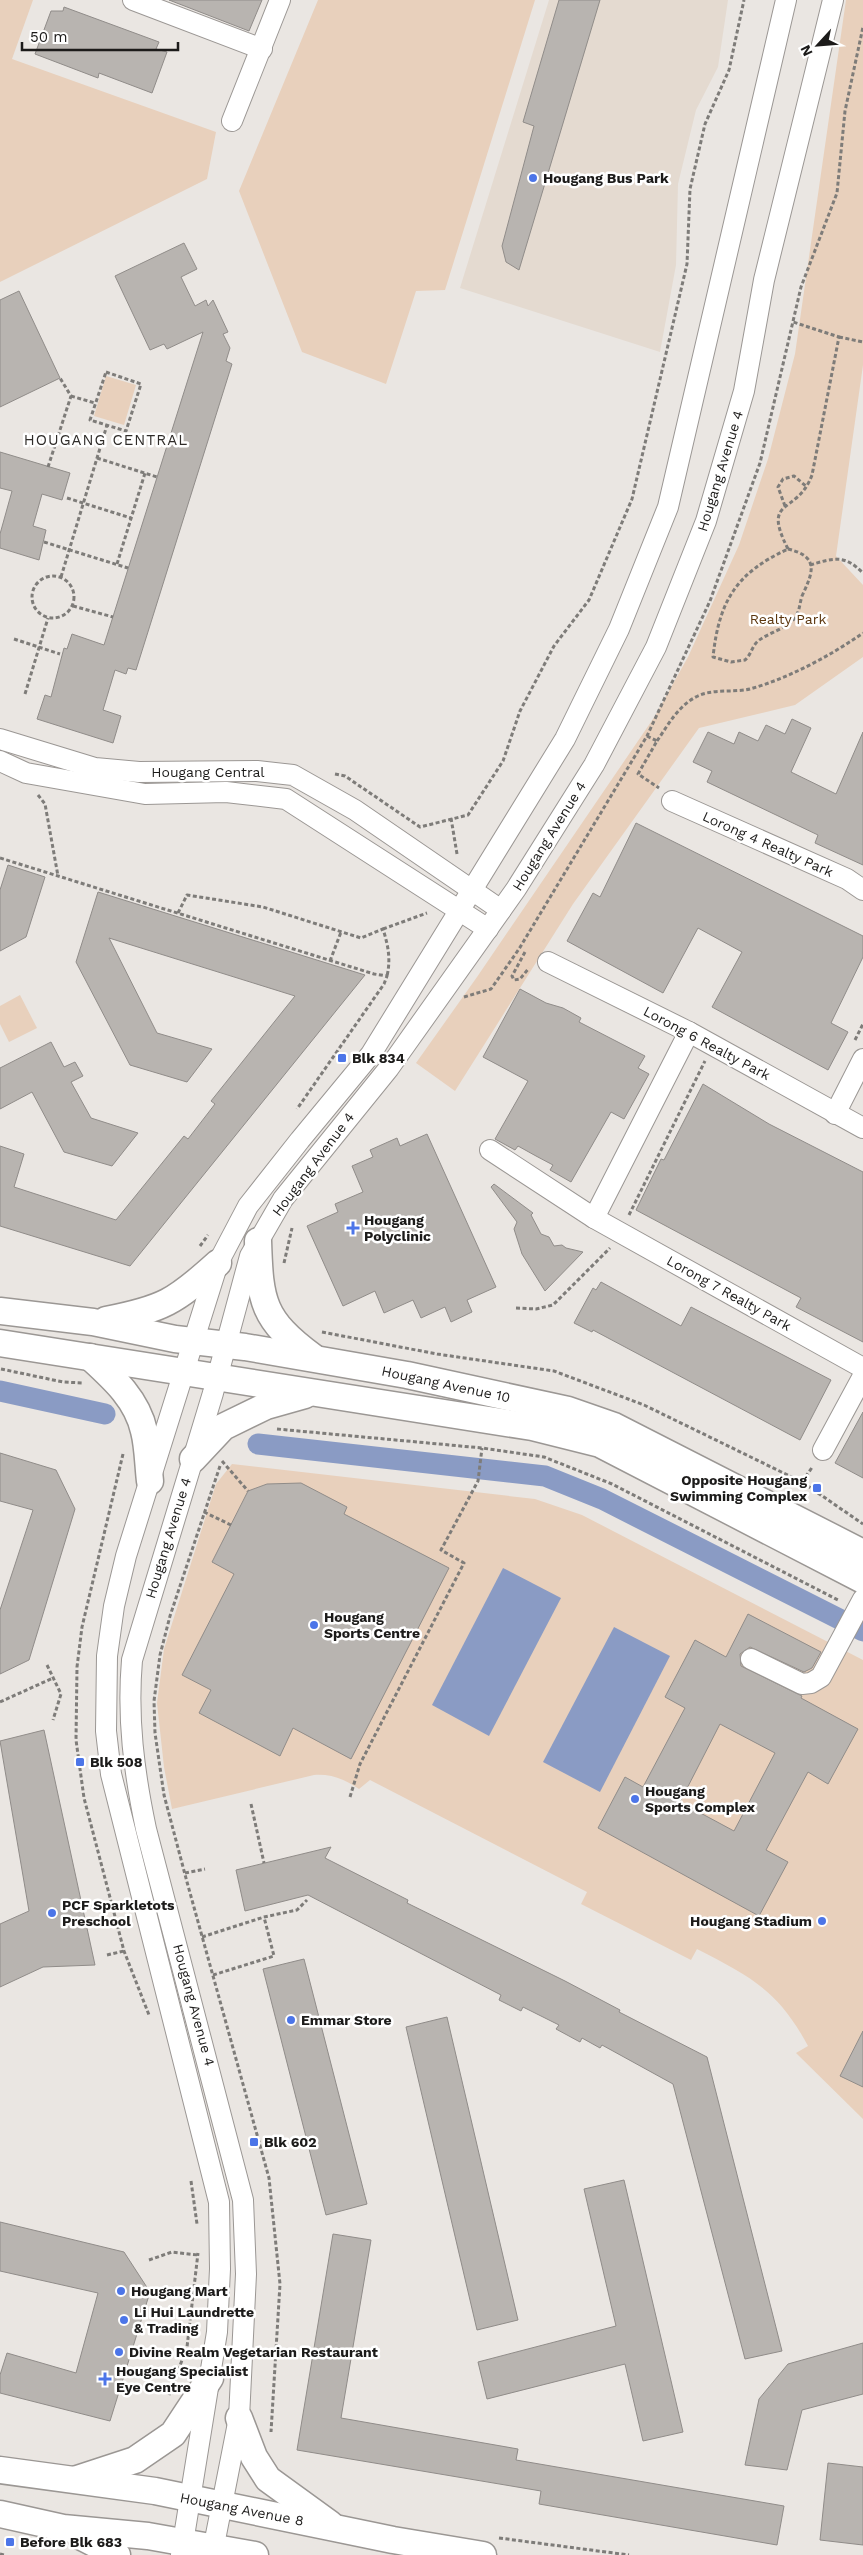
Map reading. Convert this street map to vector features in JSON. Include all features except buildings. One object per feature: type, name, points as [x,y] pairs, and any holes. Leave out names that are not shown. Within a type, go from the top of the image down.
[{"type":"main road","points":[[258,1241],[259,1276],[265,1308],[278,1328],[289,1339],[318,1360]]},
{"type":"main road","points":[[93,1322],[153,1310],[171,1301],[186,1292],[208,1256]]},
{"type":"main road","name":"Hougang Avenue 10","points":[[0,1311],[93,1322],[194,1342],[224,1344],[407,1375],[568,1410],[614,1426],[863,1553]]},
{"type":"main road","name":"Hougang Avenue 10","points":[[0,1343],[532,1427],[600,1444],[863,1580]]},
{"type":"main road","points":[[90,1357],[120,1384],[132,1404],[144,1430],[150,1481]]},
{"type":"main road","points":[[192,1459],[224,1427],[240,1418],[266,1406],[313,1392]]},
{"type":"main road","points":[[69,2481],[135,2460],[173,2434],[210,2378]]},
{"type":"main road","points":[[239,2418],[254,2457],[268,2479],[335,2527]]},
{"type":"main road","name":"Hougang Avenue 8","points":[[0,2470],[155,2492],[394,2540],[488,2546]]},
{"type":"main road","points":[[0,2514],[63,2528],[148,2536],[182,2549],[256,2555]]},
{"type":"main road","points":[[63,2528],[117,2555]]},
{"type":"street","points":[[133,0],[262,49]]},
{"type":"street","points":[[232,121],[280,0]]},
{"type":"street","name":"Hougang Avenue 4","points":[[182,2549],[217,2332],[220,2269],[219,2202],[124,1834],[111,1774],[106,1731],[107,1656],[114,1606],[126,1556],[194,1342],[208,1256],[371,1054],[565,739],[619,629],[668,507],[786,0]]},
{"type":"street","name":"Hougang Avenue 4","points":[[212,2551],[239,2418],[246,2274],[243,2200],[183,1963],[146,1829],[134,1775],[130,1736],[129,1695],[132,1660],[216,1378],[250,1256],[283,1199],[389,1068],[501,910],[594,765],[656,647],[706,522],[744,390],[764,280],[833,0]]},
{"type":"street","name":"Hougang Central","points":[[0,739],[95,768],[140,772],[257,771],[293,775],[355,810],[501,910]]},
{"type":"street","name":"Hougang Central","points":[[0,761],[26,773],[145,794],[226,792],[286,799],[488,929]]},
{"type":"street","points":[[140,772],[145,794]]},
{"type":"street","name":"Lorong 4 Realty Park","points":[[672,801],[847,880],[863,890]]},
{"type":"street","name":"Lorong 6 Realty Park","points":[[540,963],[689,1032],[863,1128]]},
{"type":"street","points":[[594,1218],[689,1032]]},
{"type":"street","points":[[835,1114],[863,1059]]},
{"type":"street","name":"Lorong 7 Realty Park","points":[[490,1150],[594,1218],[863,1368]]},
{"type":"street","points":[[819,1457],[863,1376]]},
{"type":"street","points":[[751,1659],[802,1684],[811,1684],[821,1677],[858,1608]]},
{"type":"street","points":[[124,1834],[146,1829]]},
{"type":"street","points":[[160,1969],[183,1963]]},
{"type":"path","points":[[457,856],[451,818],[468,815],[503,761],[520,711],[554,646],[589,600],[632,499],[687,264],[690,189],[705,124],[729,70],[744,0]]},
{"type":"path","points":[[793,322],[838,337],[863,342]]},
{"type":"path","points":[[788,549],[777,527],[777,517],[785,506],[800,496],[807,487],[812,475],[838,337]]},
{"type":"path","points":[[106,372],[141,384],[126,432],[90,420],[95,403],[106,372]]},
{"type":"path","points":[[60,378],[71,396],[95,403]]},
{"type":"path","points":[[48,467],[71,396]]},
{"type":"path","points":[[61,577],[107,425]]},
{"type":"path","points":[[97,458],[157,477]]},
{"type":"path","points":[[117,564],[145,473]]},
{"type":"path","points":[[785,506],[778,487],[783,479],[794,476],[807,487]]},
{"type":"path","points":[[67,498],[131,518]]},
{"type":"path","points":[[44,542],[128,568]]},
{"type":"path","points":[[788,549],[799,552],[806,557],[810,565],[811,580],[802,596],[800,609],[792,621],[759,641],[748,658],[742,662],[713,656],[716,626],[722,610],[733,592],[753,569],[768,558],[788,549]]},
{"type":"path","points":[[810,565],[841,558],[848,560],[863,572]]},
{"type":"path","points":[[51,576],[61,577],[73,589],[73,606],[67,614],[58,618],[48,618],[39,613],[33,606],[32,595],[34,586],[41,579],[51,576]]},
{"type":"path","points":[[73,606],[113,617]]},
{"type":"path","points":[[25,694],[48,618]]},
{"type":"path","points":[[672,801],[664,792],[638,774],[657,741],[682,706],[696,696],[712,692],[748,689],[784,677],[863,633]]},
{"type":"path","points":[[14,639],[60,654]]},
{"type":"path","points":[[647,736],[657,741]]},
{"type":"path","points":[[33,788],[45,804],[58,876]]},
{"type":"path","points":[[0,858],[330,961],[386,976]]},
{"type":"path","points":[[178,913],[187,895],[263,907],[361,938],[430,912]]},
{"type":"path","points":[[292,1116],[384,984],[389,967],[388,946],[382,929]]},
{"type":"path","points":[[330,961],[341,932]]},
{"type":"path","points":[[519,949],[525,952],[512,976],[514,980],[520,979],[540,963]]},
{"type":"path","points":[[516,1308],[536,1309],[552,1305],[608,1252],[622,1233],[626,1220],[712,1045]]},
{"type":"path","points":[[208,1256],[212,1229]]},
{"type":"path","points":[[0,1369],[63,1382],[91,1384]]},
{"type":"path","points":[[273,1428],[482,1448],[544,1457],[612,1484],[858,1608]]},
{"type":"path","points":[[350,1797],[360,1764],[464,1563],[440,1550],[478,1481],[482,1448]]},
{"type":"path","points":[[226,1455],[222,1460],[170,1616],[160,1655],[154,1701],[164,1795],[269,2178],[280,2284],[270,2438]]},
{"type":"path","points":[[802,1482],[819,1457]]},
{"type":"path","points":[[222,1460],[248,1491]]},
{"type":"path","points":[[204,1512],[231,1525]]},
{"type":"path","points":[[47,1665],[62,1694],[53,1720]]},
{"type":"path","points":[[0,1702],[53,1678]]},
{"type":"path","points":[[251,1804],[264,1863]]},
{"type":"path","points":[[184,1873],[205,1869]]},
{"type":"path","points":[[202,1937],[264,1917],[297,1910],[307,1900]]},
{"type":"path","points":[[213,1975],[274,1956],[264,1917]]},
{"type":"path","points":[[107,1955],[124,1951]]},
{"type":"path","points":[[148,2260],[172,2252],[185,2252],[198,2255],[220,2269]]},
{"type":"path","points":[[488,2546],[629,2555]]},
{"type":"path","points":[[0,2554],[4,2555]]},
{"type":"shaded area","name":"Hougang Bus Park","points":[[549,0],[728,0],[718,67],[696,110],[678,184],[676,265],[660,352],[460,288]]},
{"type":"green space","points":[[0,0],[33,0],[12,59],[216,132],[207,179],[0,282]]},
{"type":"green space","points":[[318,0],[535,0],[445,290],[416,291],[386,384],[302,352],[239,191]]},
{"type":"green space","name":"Realty Park","points":[[846,0],[863,0],[863,365],[836,556],[863,585],[863,657],[795,705],[699,728],[573,904],[455,1091],[416,1063],[655,716],[688,657],[739,545],[768,459],[795,354]]},
{"type":"green space","points":[[106,376],[136,385],[124,425],[94,416]]},
{"type":"green space","points":[[20,995],[37,1028],[9,1042],[0,1024],[0,1006]]},
{"type":"green space","name":"Hougang Sports Complex","points":[[232,1464],[535,1499],[582,1515],[863,1660],[863,2119],[796,2053],[808,2046],[797,2027],[774,1998],[748,1977],[697,1949],[691,1960],[581,1904],[587,1892],[370,1780],[359,1789],[338,1778],[327,1775],[314,1775],[172,1809],[164,1767],[157,1703],[164,1649],[216,1484]]},
{"type":"water","points":[[503,1568],[561,1598],[489,1736],[432,1705]]},
{"type":"water","points":[[614,1627],[670,1656],[600,1792],[543,1762]]},
{"type":"waterway","points":[[0,1391],[105,1414]]},
{"type":"waterway","points":[[258,1444],[545,1476],[602,1499],[863,1631]]},
{"type":"place","name":"Hougang Bus Park","points":[[533,178]]},
{"type":"place","name":"Blk 834","points":[[342,1058]]},
{"type":"place","name":"Hougang Polyclinic","points":[[353,1228]]},
{"type":"place","name":"Opposite Hougang Swimming Complex","points":[[817,1488]]},
{"type":"place","name":"Hougang Sports Centre","points":[[314,1625]]},
{"type":"place","name":"Blk 508","points":[[80,1762]]},
{"type":"place","name":"Hougang Sports Complex","points":[[635,1799]]},
{"type":"place","name":"PCF Sparkletots Preschool","points":[[52,1913]]},
{"type":"place","name":"Hougang Stadium","points":[[822,1921]]},
{"type":"place","name":"Emmar Store","points":[[291,2020]]},
{"type":"place","name":"Blk 602","points":[[254,2142]]},
{"type":"place","name":"Hougang Mart","points":[[121,2291]]},
{"type":"place","name":"Li Hui Laundrette & Trading","points":[[124,2320]]},
{"type":"place","name":"Divine Realm Vegetarian Restaurant","points":[[119,2352]]},
{"type":"place","name":"Hougang Specialist Eye Centre","points":[[105,2379]]},
{"type":"place","name":"Before Blk 683","points":[[10,2542]]},
{"type":"district","name":"HOUGANG CENTRAL","points":[[106,440]]}]
